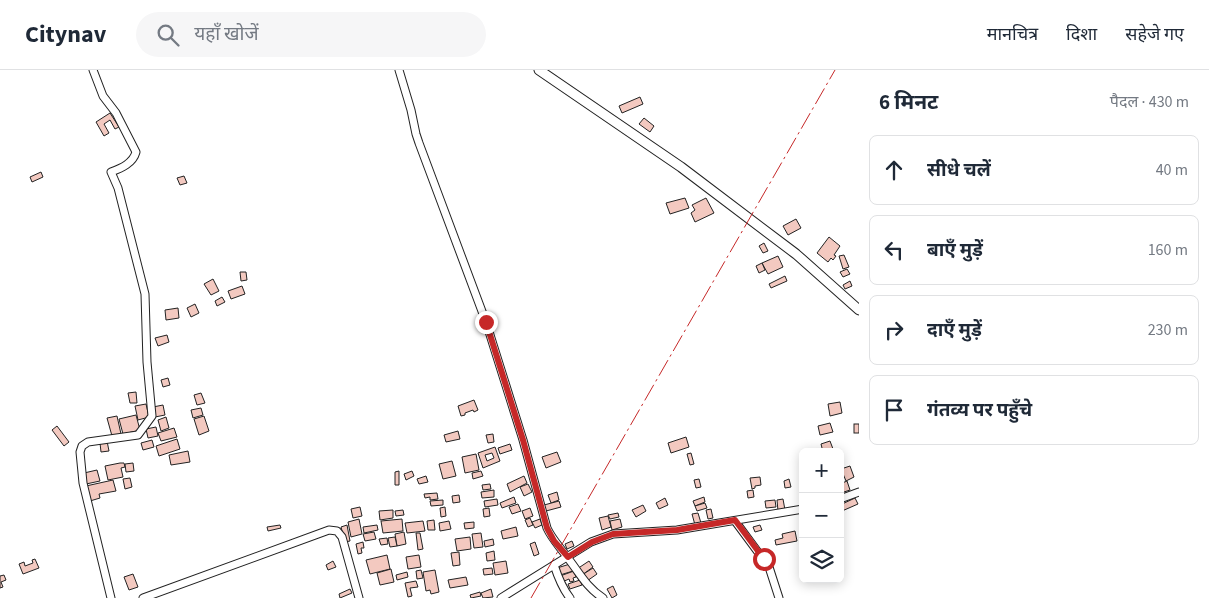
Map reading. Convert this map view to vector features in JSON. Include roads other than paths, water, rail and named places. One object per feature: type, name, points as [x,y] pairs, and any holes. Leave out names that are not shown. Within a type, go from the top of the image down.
[{"type":"main road","points":[[538,70],[681,167],[789,248],[859,310]]},
{"type":"street","points":[[93,70],[103,96],[116,113],[136,152],[134,157],[122,168],[111,172],[118,188],[145,294],[147,362],[152,416],[138,435],[88,442],[82,446],[80,452],[87,503],[111,598]]},
{"type":"street","points":[[399,70],[421,151],[486,322],[523,440],[547,528],[554,541],[568,557],[586,584],[603,598]]},
{"type":"street","points":[[844,497],[859,492]]},
{"type":"street","points":[[501,598],[592,542],[613,534],[677,530],[799,510]]},
{"type":"street","points":[[735,520],[769,567],[779,598]]},
{"type":"street","points":[[143,598],[329,530],[337,531],[342,537],[359,598]]},
{"type":"street","points":[[554,565],[563,590],[570,598]]}]
